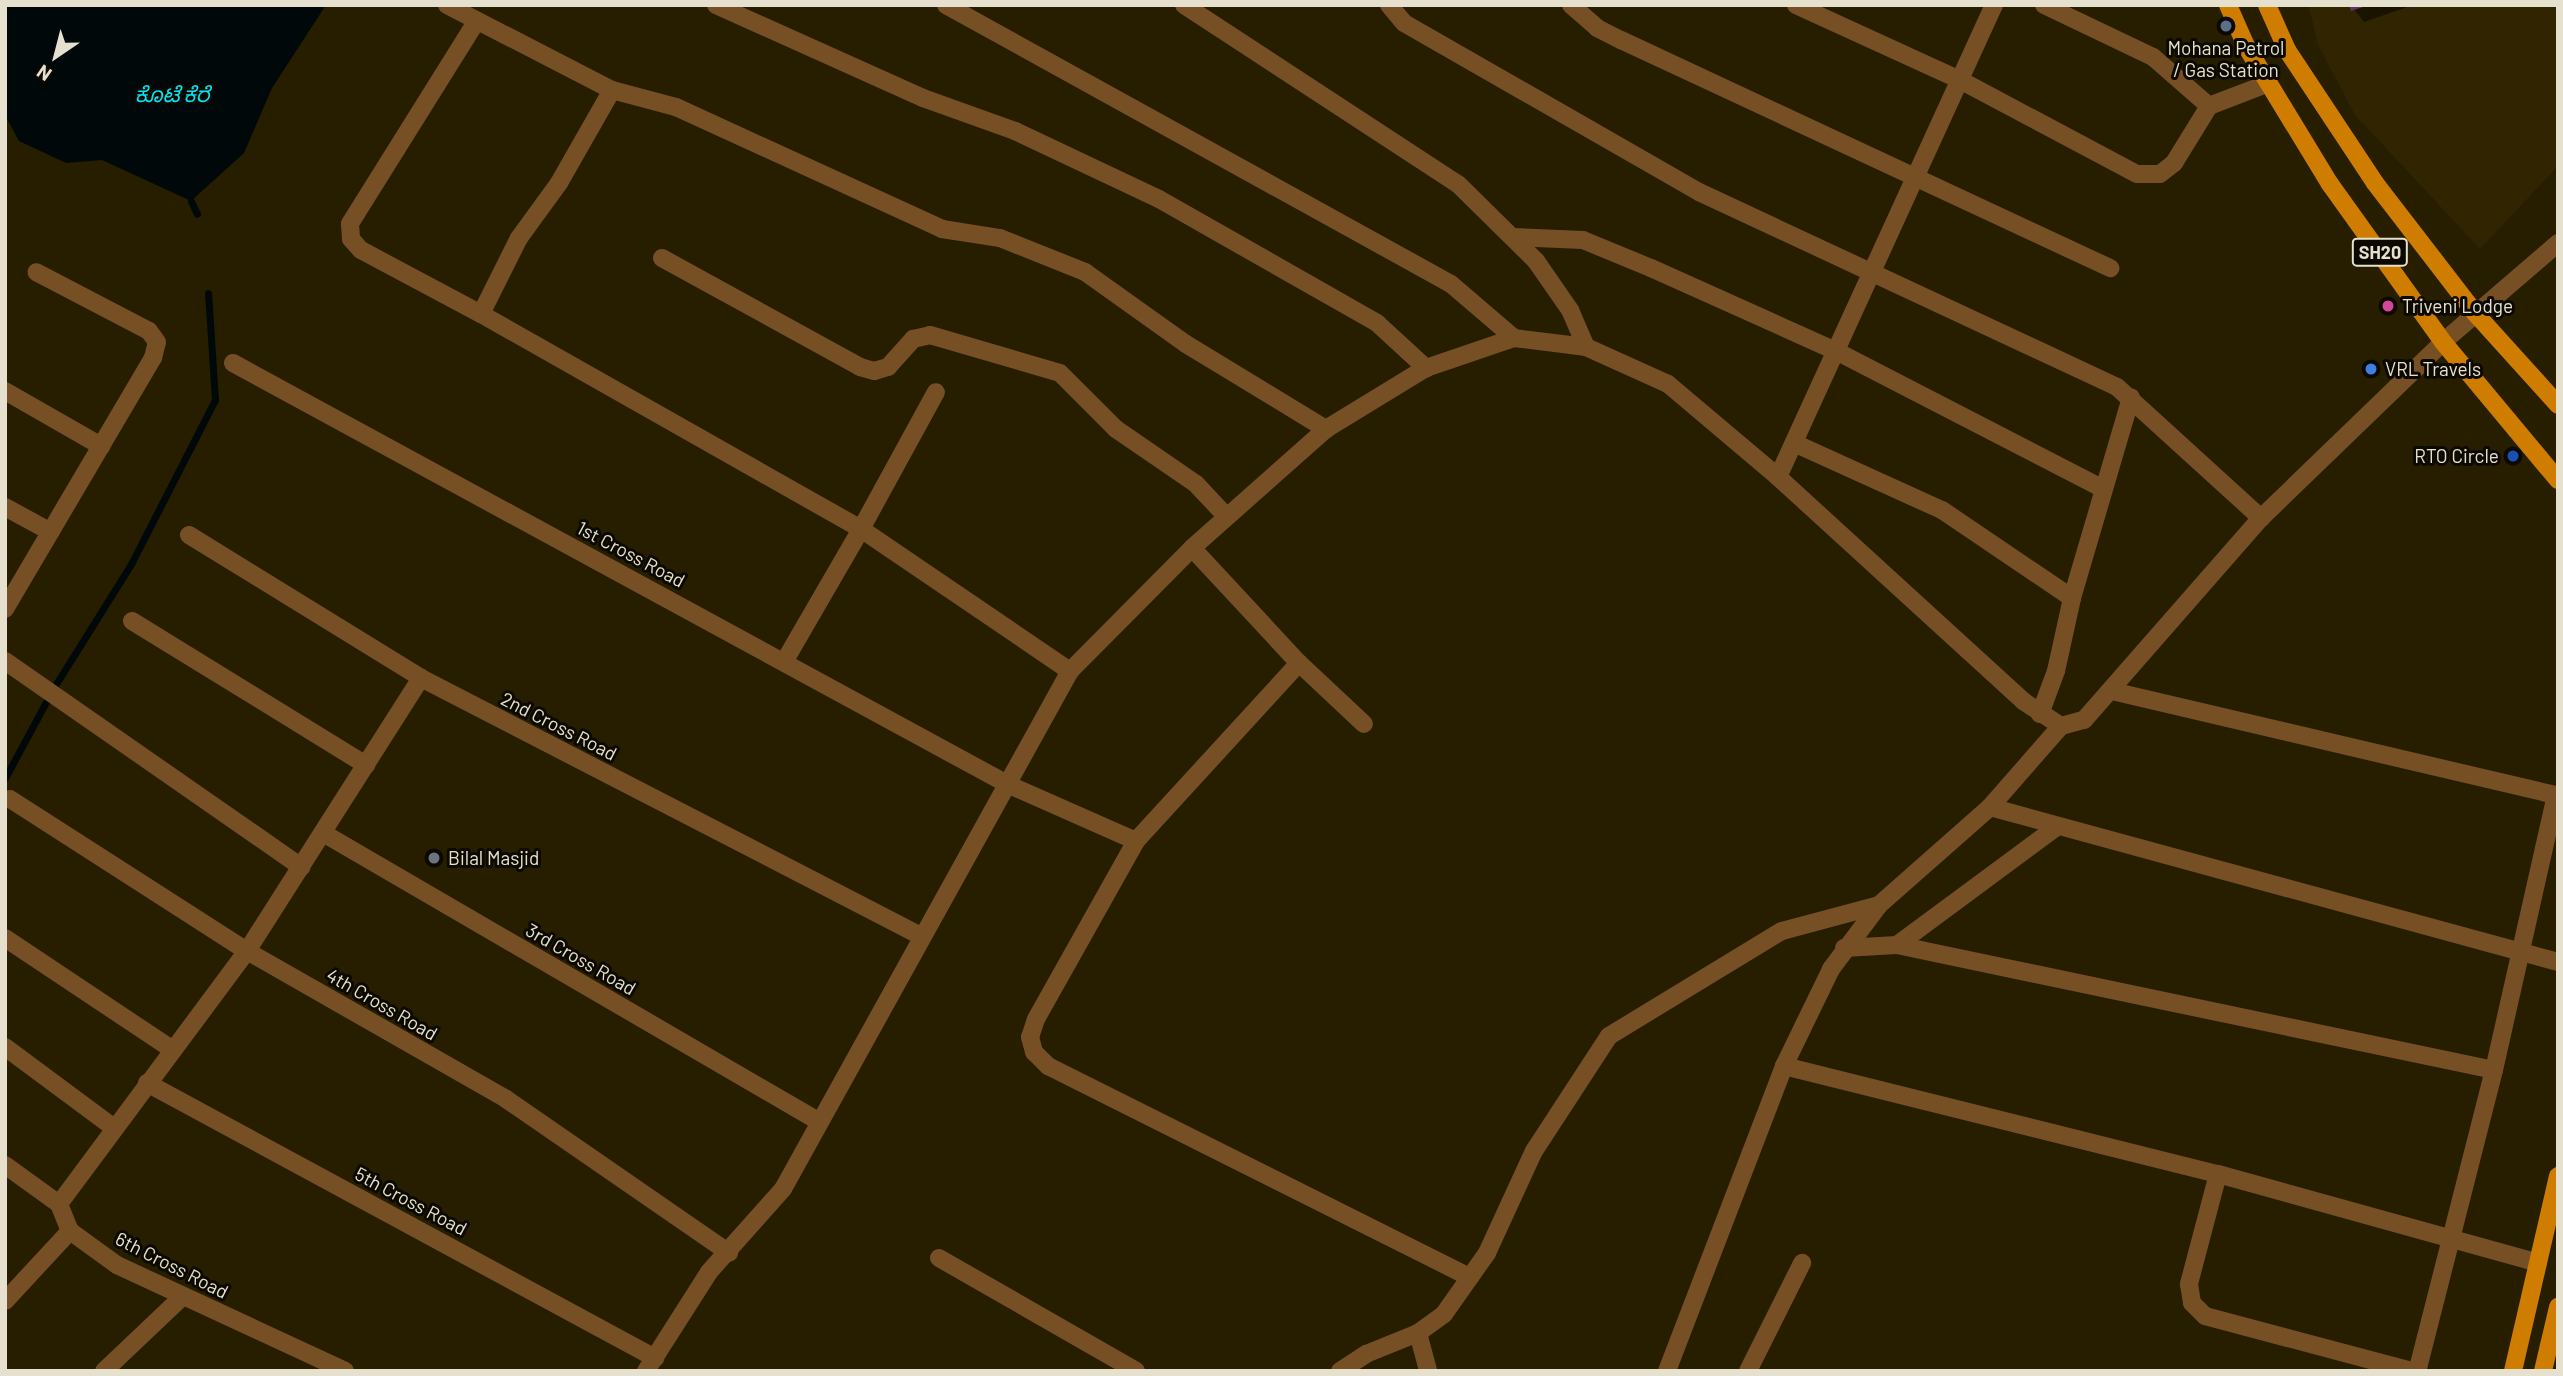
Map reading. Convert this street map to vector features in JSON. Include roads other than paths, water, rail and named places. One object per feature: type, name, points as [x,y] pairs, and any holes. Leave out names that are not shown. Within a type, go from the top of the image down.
[{"type":"main road","name":"SH20","points":[[2228,5],[2269,83],[2330,184],[2443,342],[2558,480]]},
{"type":"main road","name":"SH20","points":[[2267,5],[2287,50],[2375,183],[2475,313],[2558,405]]},
{"type":"main road","points":[[2513,1371],[2558,1176]]},
{"type":"main road","points":[[2543,1371],[2558,1307]]},
{"type":"street","points":[[447,5],[612,90],[676,107],[942,229],[1000,238],[1085,272],[1186,344],[1326,429]]},
{"type":"street","points":[[716,5],[923,98],[1015,131],[1159,199],[1377,323],[1426,368]]},
{"type":"street","points":[[946,5],[1451,284],[1514,338]]},
{"type":"street","points":[[1184,5],[1458,184],[1513,237],[1570,310],[1586,347]]},
{"type":"street","points":[[1389,5],[1404,23],[1699,192],[1873,270],[2117,387],[2261,518]]},
{"type":"street","points":[[1571,5],[1597,28],[1621,40],[2110,268]]},
{"type":"street","points":[[1796,5],[1960,80],[2137,174],[2160,174],[2174,163],[2209,106],[2269,83]]},
{"type":"street","points":[[1778,477],[1994,5]]},
{"type":"street","points":[[2044,5],[2153,57],[2209,106]]},
{"type":"street","points":[[476,22],[350,224],[351,239],[361,250],[481,314],[861,529],[1070,671]]},
{"type":"street","points":[[481,314],[519,238],[559,183],[612,90]]},
{"type":"street","points":[[1513,237],[1583,240],[1836,351],[2103,489]]},
{"type":"street","points":[[1667,1371],[1784,1066],[1844,948],[1879,905],[1990,807],[2061,726],[2084,720],[2261,518],[2443,342],[2558,243]]},
{"type":"street","points":[[662,258],[860,367],[874,371],[888,367],[913,339],[930,335],[1060,373],[1116,429],[1196,484],[1226,516]]},
{"type":"street","points":[[5,609],[153,358],[157,342],[149,331],[36,272]]},
{"type":"street","points":[[651,1364],[709,1272],[729,1253],[783,1189],[818,1121],[1070,671],[1192,548],[1326,429],[1426,368],[1514,338],[1586,347],[1668,384],[1778,477],[2040,714],[2061,726]]},
{"type":"street","name":"1st Cross Road","points":[[233,363],[1007,785],[1136,841]]},
{"type":"street","points":[[5,391],[101,446]]},
{"type":"street","points":[[784,662],[936,392]]},
{"type":"street","points":[[2040,714],[2056,671],[2072,598],[2131,398]]},
{"type":"street","points":[[1794,443],[1941,510],[2072,598]]},
{"type":"street","points":[[5,508],[51,532]]},
{"type":"street","name":"2nd Cross Road","points":[[189,535],[421,678],[921,936]]},
{"type":"street","points":[[1192,548],[1299,663],[1364,724]]},
{"type":"street","points":[[132,621],[366,765]]},
{"type":"street","points":[[5,661],[301,867]]},
{"type":"street","points":[[1299,663],[1136,841],[1036,1019],[1030,1037],[1034,1052],[1048,1066],[1470,1277]]},
{"type":"street","points":[[59,1203],[247,951],[421,678]]},
{"type":"street","points":[[2112,691],[2557,795],[2494,1070],[2415,1371],[2205,1316],[2192,1303],[2189,1284],[2218,1174]]},
{"type":"street","name":"4th Cross Road","points":[[10,799],[247,951],[506,1099],[729,1253]]},
{"type":"street","points":[[1990,807],[2558,962]]},
{"type":"street","points":[[1897,945],[2058,827]]},
{"type":"street","name":"3rd Cross Road","points":[[323,833],[818,1121]]},
{"type":"street","points":[[1340,1371],[1366,1354],[1418,1333],[1444,1314],[1487,1253],[1534,1152],[1609,1036],[1782,931],[1879,905]]},
{"type":"street","points":[[5,938],[173,1050]]},
{"type":"street","points":[[1844,948],[1897,945],[2494,1070]]},
{"type":"street","points":[[5,1047],[114,1128]]},
{"type":"street","points":[[1784,1066],[2218,1174],[2538,1263]]},
{"type":"street","name":"5th Cross Road","points":[[147,1083],[651,1364]]},
{"type":"street","points":[[5,1165],[59,1203],[70,1231],[5,1301]]},
{"type":"street","name":"6th Cross Road","points":[[70,1231],[117,1265],[345,1371]]},
{"type":"street","points":[[939,1258],[1136,1371]]},
{"type":"street","points":[[1748,1371],[1802,1264]]},
{"type":"street","points":[[104,1371],[183,1296]]},
{"type":"street","points":[[1418,1333],[1428,1371]]},
{"type":"water","name":"ಕೊಟೆ ಕೆರೆ","points":[[5,5],[326,5],[272,88],[244,153],[191,201],[102,160],[66,163],[19,141],[5,115]]},
{"type":"waterway","points":[[191,201],[197,214]]},
{"type":"waterway","points":[[56,684],[131,564],[215,400],[208,293]]},
{"type":"waterway","points":[[5,778],[48,698]]},
{"type":"place","name":"Mohana Petrol / Gas Station","points":[[2226,26]]},
{"type":"place","name":"Triveni Lodge","points":[[2388,306]]},
{"type":"place","name":"VRL Travels","points":[[2371,369]]},
{"type":"place","name":"RTO Circle","points":[[2513,456]]},
{"type":"place","name":"Bilal Masjid","points":[[434,858]]}]
